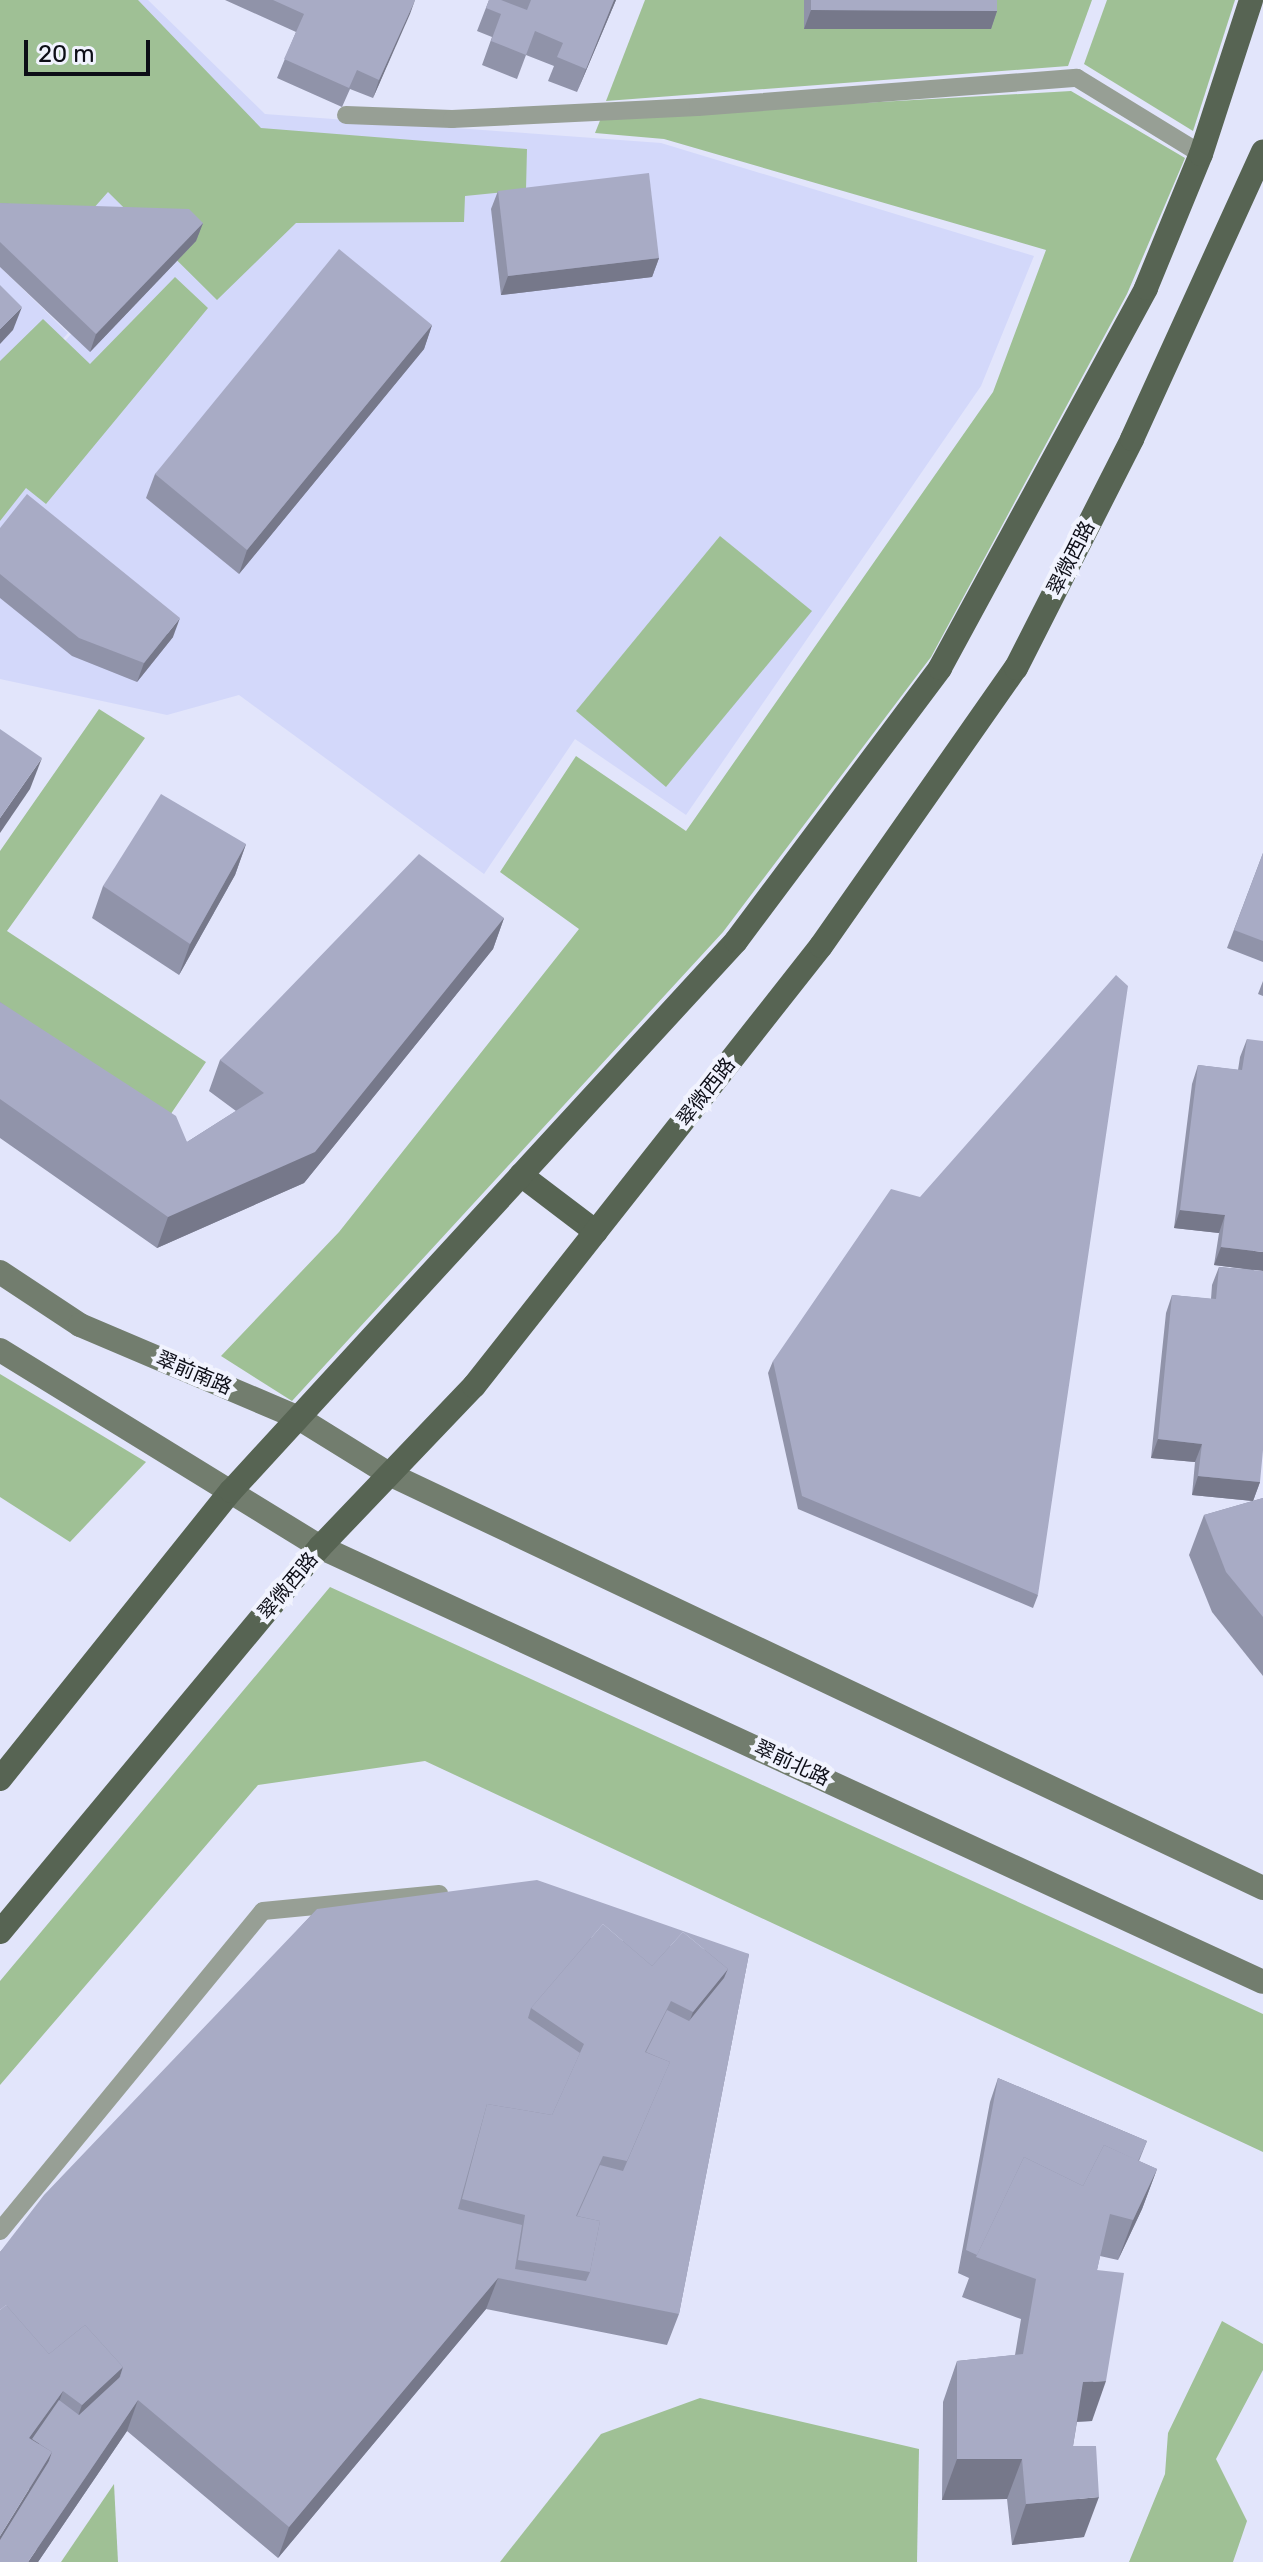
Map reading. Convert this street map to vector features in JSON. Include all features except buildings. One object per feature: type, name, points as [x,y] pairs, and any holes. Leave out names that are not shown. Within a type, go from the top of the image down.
[{"type":"main road","points":[[0,1779],[231,1491],[736,941],[940,668],[1146,288],[1201,154],[1251,0]]},
{"type":"main road","name":"翠微西路","points":[[0,1932],[320,1547],[474,1386],[821,946],[1016,668],[1132,439],[1263,151]]},
{"type":"main road","points":[[521,1175],[596,1232]]},
{"type":"main road","name":"翠前南路","points":[[0,1272],[80,1325],[297,1417],[389,1474]]},
{"type":"main road","points":[[0,1350],[231,1491]]},
{"type":"main road","points":[[389,1474],[1263,1888]]},
{"type":"main road","name":"翠前北路","points":[[231,1491],[320,1547],[1263,1982]]},
{"type":"lane","points":[[346,115],[452,119],[698,107],[1077,78],[1201,154]]},
{"type":"lane","points":[[0,2231],[263,1911],[466,1891]]},
{"type":"shaded area","points":[[0,0],[148,0],[265,114],[661,143],[1034,256],[981,386],[686,815],[575,739],[484,874],[239,695],[167,715],[0,679],[0,415],[72,333]]},
{"type":"shaded area","points":[[0,267],[68,333],[0,410]]},
{"type":"green space","points":[[0,0],[138,0],[261,128],[527,149],[526,190],[465,196],[464,222],[296,223],[217,300],[108,192],[47,261],[0,216]]},
{"type":"green space","points":[[645,0],[1092,0],[1068,66],[606,101]]},
{"type":"green space","points":[[1107,0],[1235,0],[1193,131],[1084,64]]},
{"type":"green space","points":[[1071,91],[1185,158],[1127,294],[931,657],[723,932],[292,1401],[221,1356],[339,1232],[579,929],[500,872],[576,756],[686,831],[993,392],[1046,250],[664,139],[595,133],[601,118]]},
{"type":"green space","points":[[175,277],[208,308],[46,504],[26,488],[0,521],[0,361],[43,319],[90,364]]},
{"type":"green space","points":[[720,536],[812,611],[666,787],[576,711]]},
{"type":"green space","points":[[99,709],[145,738],[7,931],[206,1062],[160,1130],[0,1028],[0,851]]},
{"type":"green space","points":[[0,1374],[146,1462],[70,1542],[0,1497]]},
{"type":"green space","points":[[330,1587],[1263,2014],[1263,2152],[425,1761],[258,1785],[0,2085],[0,1981]]},
{"type":"green space","points":[[1222,2321],[1263,2344],[1263,2370],[1216,2459],[1247,2521],[1233,2562],[1129,2562],[1165,2474],[1168,2433]]},
{"type":"green space","points":[[700,2398],[919,2449],[917,2562],[500,2562],[601,2434]]},
{"type":"green space","points":[[114,2484],[118,2562],[61,2562]]}]
